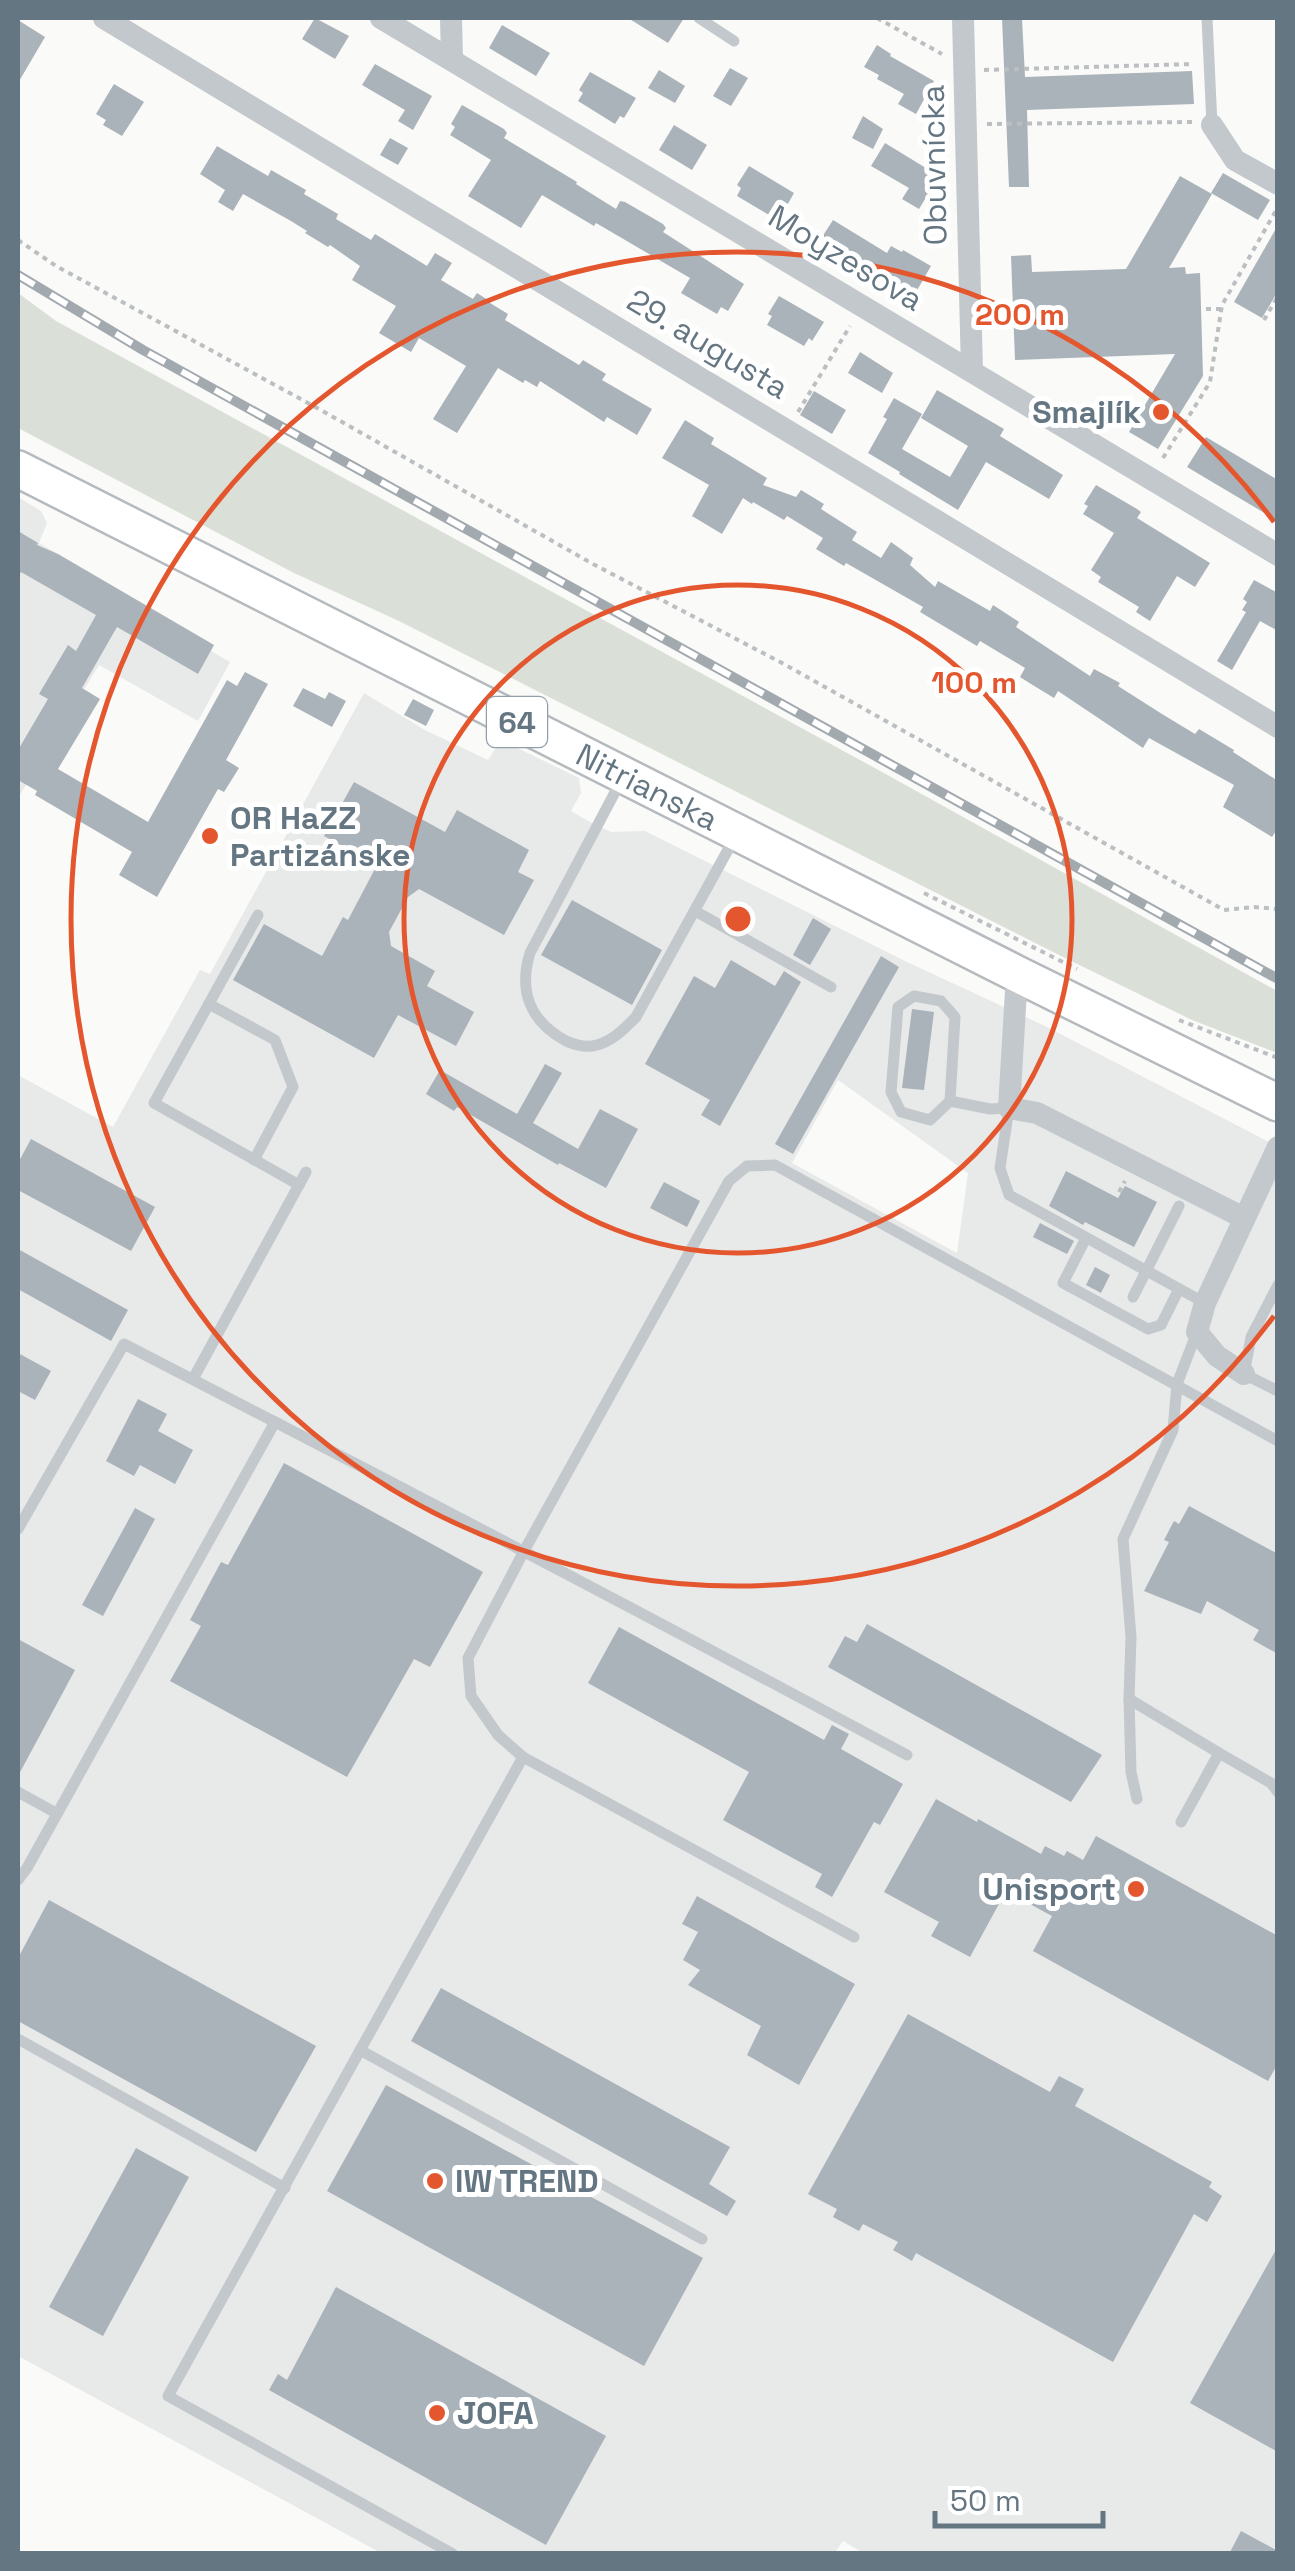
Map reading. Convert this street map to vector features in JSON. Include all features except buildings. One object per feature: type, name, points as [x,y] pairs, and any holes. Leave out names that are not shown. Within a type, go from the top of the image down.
[{"type":"main road","name":"Nitrianska","points":[[18,469],[1017,974],[1268,1090]]},
{"type":"street","name":"29. augusta","points":[[104,18],[1278,727]]},
{"type":"street","name":"Moyzesova","points":[[382,18],[1278,555]]},
{"type":"street","points":[[451,18],[452,60]]},
{"type":"street","name":"Obuvnícka","points":[[963,18],[959,65],[972,371]]},
{"type":"street","points":[[1212,125],[1235,160],[1278,184]]},
{"type":"street","points":[[1017,974],[1009,1108],[1037,1113],[1244,1218]]},
{"type":"street","points":[[1244,1374],[1217,1356],[1198,1332],[1205,1303],[1244,1218],[1272,1170],[1278,1147]]},
{"type":"lane","points":[[699,18],[734,41]]},
{"type":"lane","points":[[1207,18],[1212,125]]},
{"type":"lane","points":[[624,776],[526,967],[525,991],[534,1013],[546,1030],[575,1046],[597,1045],[619,1034],[636,1017],[737,833]]},
{"type":"lane","points":[[696,911],[832,987]]},
{"type":"lane","points":[[258,914],[154,1103],[299,1185]]},
{"type":"lane","points":[[914,996],[941,1001],[955,1017],[950,1102],[930,1120],[902,1112],[891,1092],[898,1007],[914,996]]},
{"type":"lane","points":[[209,1004],[275,1040],[293,1087],[254,1160]]},
{"type":"lane","points":[[950,1102],[1009,1108],[1000,1168],[1010,1195],[1205,1303]]},
{"type":"lane","points":[[854,1936],[524,1757],[498,1734],[471,1696],[468,1658],[729,1181],[747,1166],[775,1165],[1278,1441]]},
{"type":"lane","points":[[194,1379],[306,1172]]},
{"type":"lane","points":[[1133,1298],[1178,1206]]},
{"type":"lane","points":[[1086,1238],[1063,1283],[1148,1329],[1161,1325],[1179,1289]]},
{"type":"lane","points":[[1278,1285],[1251,1337],[1244,1374],[1278,1392]]},
{"type":"lane","points":[[1137,1799],[1131,1772],[1131,1638],[1123,1539],[1173,1430],[1177,1384],[1198,1332]]},
{"type":"lane","points":[[18,1529],[124,1344],[572,1579],[633,1607],[906,1755]]},
{"type":"lane","points":[[18,1880],[275,1422]]},
{"type":"lane","points":[[1129,1699],[1271,1783],[1278,1792]]},
{"type":"lane","points":[[1181,1822],[1219,1752]]},
{"type":"lane","points":[[454,2554],[168,2396],[524,1757]]},
{"type":"lane","points":[[18,1792],[56,1813]]},
{"type":"lane","points":[[18,2040],[284,2188]]},
{"type":"lane","points":[[360,2050],[702,2238]]},
{"type":"path","points":[[876,18],[959,65],[1209,63]]},
{"type":"path","points":[[978,124],[1184,121],[1212,125]]},
{"type":"path","points":[[1156,470],[1210,382],[1221,309],[1278,207]]},
{"type":"path","points":[[18,240],[56,266],[1224,910],[1278,909]]},
{"type":"path","points":[[1264,320],[1278,296]]},
{"type":"path","points":[[1206,309],[1221,309]]},
{"type":"path","points":[[787,430],[855,318]]},
{"type":"shaded area","points":[[18,293],[56,321],[1277,991],[1277,1053],[1192,1020],[1061,956],[399,621],[294,573],[18,428]]},
{"type":"shaded area","points":[[18,497],[41,511],[47,523],[39,543],[214,645],[211,651],[230,662],[198,721],[99,665],[18,798]]},
{"type":"shaded area","points":[[364,693],[425,730],[488,760],[501,740],[579,778],[581,793],[571,811],[590,822],[611,832],[645,831],[1045,1026],[1277,1146],[1277,2553],[865,2554],[843,2541],[834,2554],[381,2553],[18,2356],[18,1075],[113,1127],[200,970],[210,974]],"holes":[[[838,1080],[968,1173],[957,1253],[792,1163]]]},
{"type":"railway","points":[[18,275],[143,350],[1278,979]]},
{"type":"place","name":"Smajlík","points":[[1161,412]]},
{"type":"place","name":"OR HaZZ Partizánske","points":[[210,836]]},
{"type":"place","name":"Unisport","points":[[1136,1889]]},
{"type":"place","name":"IW TREND","points":[[435,2181]]},
{"type":"place","name":"JOFA","points":[[437,2413]]}]
